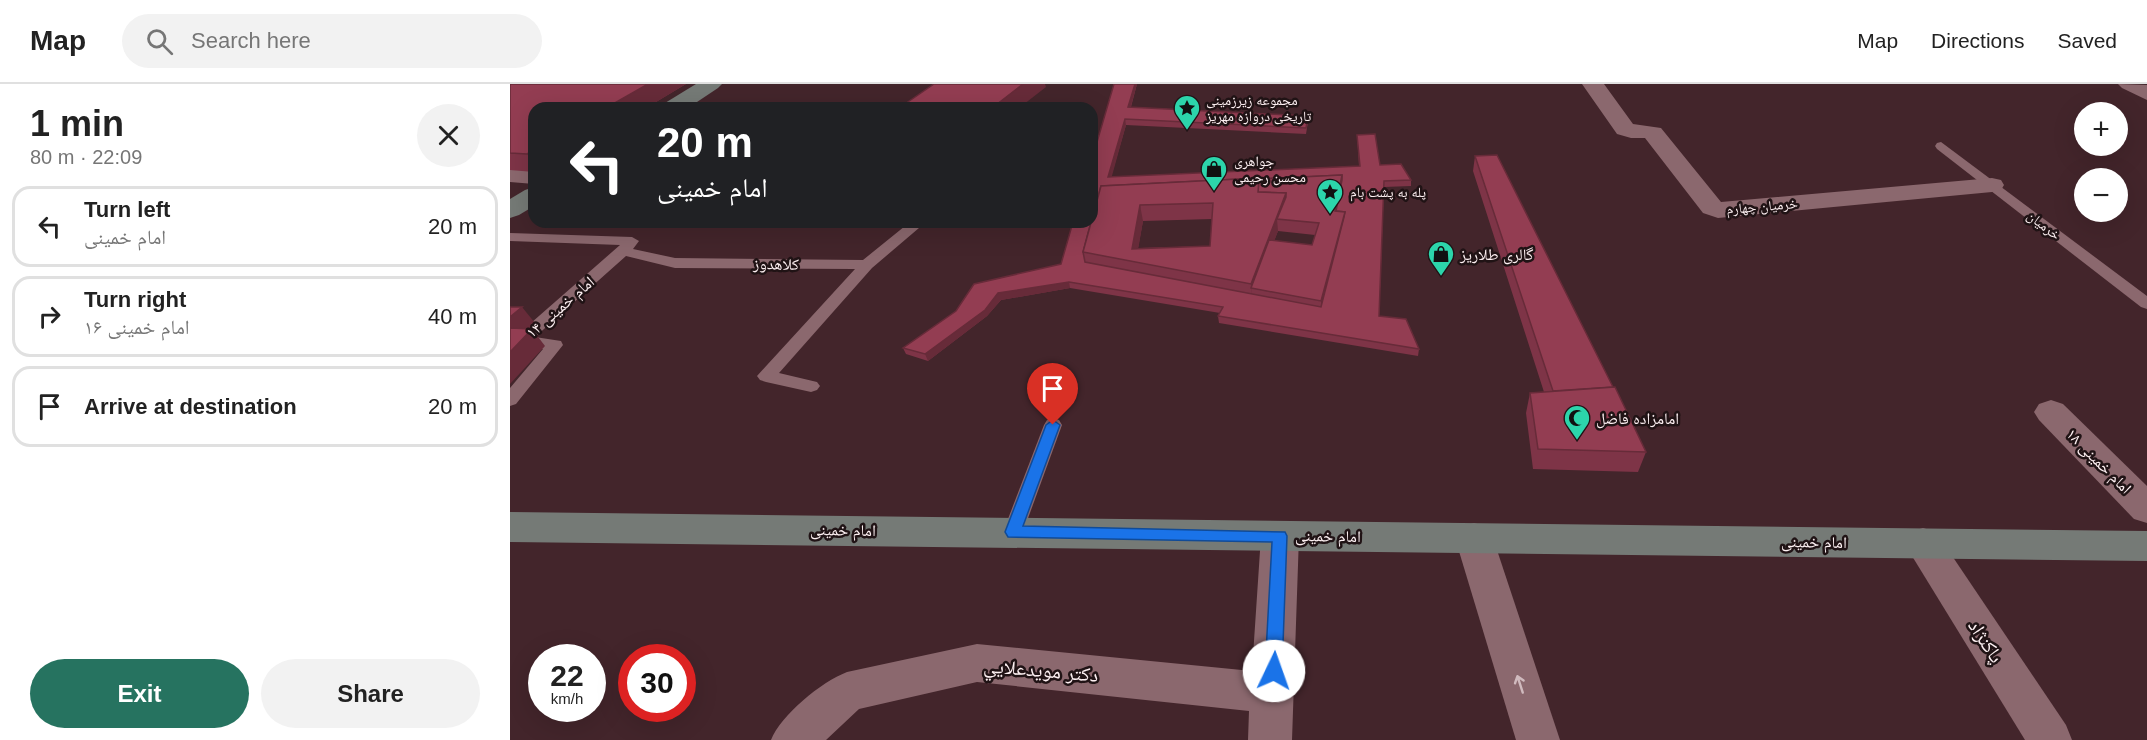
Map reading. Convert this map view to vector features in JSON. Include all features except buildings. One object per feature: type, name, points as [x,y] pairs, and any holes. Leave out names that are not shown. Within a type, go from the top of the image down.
[{"type":"main road","points":[[682,102],[711,84]]},
{"type":"main road","points":[[510,210],[528,199]]},
{"type":"main road","name":"امام خمینی","points":[[510,527],[2147,546]]},
{"type":"street","name":"خرمیان چهارم","points":[[1593,84],[1625,129],[1630,132],[1649,131],[1653,133],[1712,208],[1718,210],[1992,185]]},
{"type":"street","points":[[2129,84],[2147,94]]},
{"type":"street","points":[[510,175],[528,176]]},
{"type":"street","name":"امام خمینی ۱۸","points":[[2051,412],[2147,509]]},
{"type":"street","points":[[1270,740],[1280,536]]},
{"type":"street","points":[[1473,538],[1538,740]]},
{"type":"street","name":"پاکنژاد","points":[[1923,543],[2050,740]]},
{"type":"street","name":"دکتر مويدعلايي","points":[[794,740],[847,692],[977,663],[1272,693]]},
{"type":"lane","name":"خرمیان","points":[[1941,146],[2147,304]]},
{"type":"lane","points":[[812,386],[766,376],[867,265],[912,228]]},
{"type":"lane","points":[[510,237],[632,241],[623,251]]},
{"type":"lane","name":"کلاهدوز","points":[[623,251],[675,263],[867,265]]},
{"type":"lane","name":"امام خمینی ۱۴","points":[[510,400],[555,345],[521,341],[623,251]]},
{"type":"lane","points":[[1013,532],[1053,425]]},
{"type":"place","name":"مجموعه زیرزمینی تاریخی دروازه مهریز","points":[[1187,131]]},
{"type":"place","name":"جواهری محسن رحیمی","points":[[1214,192]]},
{"type":"place","name":"پله به پشت بام","points":[[1330,215]]},
{"type":"place","name":"گالری طلاریز","points":[[1441,277]]},
{"type":"place","name":"امامزاده فاضل","points":[[1577,441]]},
{"type":"route","points":[[1053,425],[1013,532],[1280,536],[1274,671]]}]
